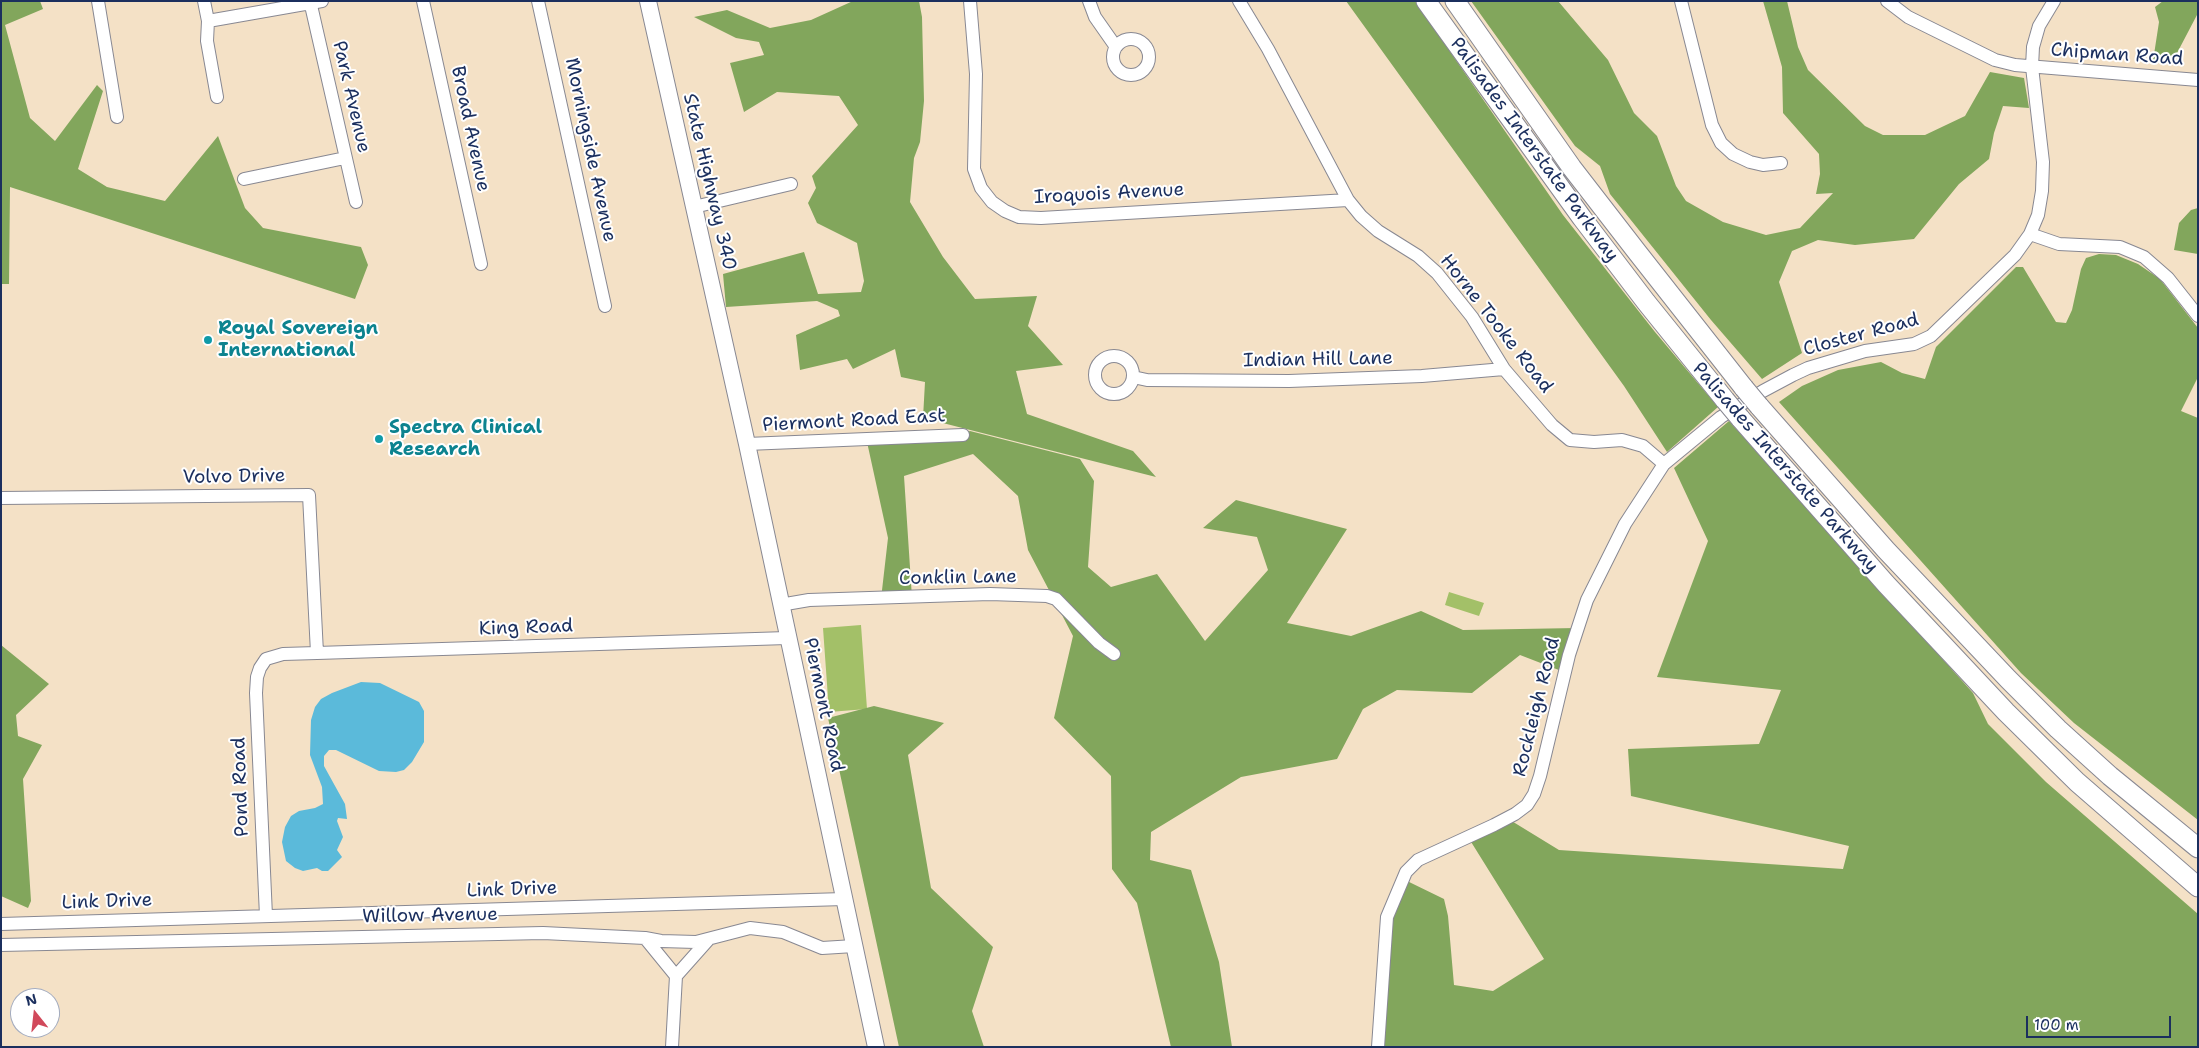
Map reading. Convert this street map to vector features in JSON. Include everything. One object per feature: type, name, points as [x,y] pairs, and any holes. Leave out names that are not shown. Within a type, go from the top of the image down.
[{"type":"highway","name":"Palisades Interstate Parkway","points":[[1426,1],[1582,218],[1740,418],[1880,578],[2000,706],[2077,782],[2198,887]]},
{"type":"highway","name":"Palisades Interstate Parkway","points":[[1455,1],[1578,175],[1759,406],[1886,550],[2033,705],[2110,776],[2198,848]]},
{"type":"main road","name":"State Highway 340","points":[[648,1],[731,372]]},
{"type":"main road","name":"Piermont Road","points":[[731,372],[876,1047]]},
{"type":"street","points":[[98,1],[117,117]]},
{"type":"street","points":[[204,1],[208,21],[207,42],[217,97]]},
{"type":"street","name":"Broad Avenue","points":[[423,1],[481,264]]},
{"type":"street","name":"Morningside Avenue","points":[[538,1],[605,306]]},
{"type":"street","name":"Iroquois Avenue","points":[[970,1],[976,74],[974,169],[981,188],[992,202],[1005,211],[1019,217],[1042,218],[1348,200]]},
{"type":"street","points":[[1089,1],[1095,17],[1116,47]]},
{"type":"street","name":"Horne Tooke Road","points":[[1239,1],[1268,49],[1348,200],[1360,216],[1418,256],[1437,273],[1472,317],[1504,369],[1552,425],[1570,440],[1594,442],[1622,440],[1644,446],[1664,464]]},
{"type":"street","points":[[1680,1],[1710,118],[1721,143],[1733,154],[1750,162],[1764,165],[1781,163]]},
{"type":"street","name":"Chipman Road","points":[[1887,1],[1908,17],[1995,60],[2032,67],[2198,80]]},
{"type":"street","name":"Closter Road","points":[[1587,600],[1625,524],[1664,464],[1721,417],[1763,390],[1808,368],[1865,351],[1914,344],[1931,336],[2015,255],[2030,234],[2038,215],[2042,191],[2043,162],[2032,67],[2033,47],[2039,26],[2054,1]]},
{"type":"street","points":[[208,21],[314,2]]},
{"type":"street","name":"Park Avenue","points":[[314,2],[345,158],[356,202]]},
{"type":"street","points":[[244,179],[345,158]]},
{"type":"street","points":[[694,207],[791,184]]},
{"type":"street","points":[[2030,234],[2059,244],[2120,248],[2144,257],[2168,278],[2198,316]]},
{"type":"street","name":"Indian Hill Lane","points":[[1133,377],[1147,380],[1288,381],[1422,376],[1504,369]]},
{"type":"street","name":"Piermont Road East","points":[[747,444],[963,435]]},
{"type":"street","name":"Volvo Drive","points":[[1,498],[309,494],[317,653]]},
{"type":"street","name":"Conklin Lane","points":[[780,605],[810,600],[990,594],[1047,596],[1056,599],[1099,643],[1114,654]]},
{"type":"street","name":"Rockleigh Road","points":[[1378,1047],[1387,917],[1406,872],[1418,860],[1508,818],[1527,805],[1534,794],[1540,776],[1569,655],[1587,600]]},
{"type":"street","name":"King Road","points":[[266,659],[283,654],[787,638]]},
{"type":"street","name":"Pond Road","points":[[266,659],[257,677],[256,693],[266,916]]},
{"type":"street","name":"Link Drive","points":[[1,924],[844,899]]},
{"type":"street","name":"Willow Avenue","points":[[1,945],[518,933],[645,938],[686,942],[708,940],[750,928],[783,932],[822,948],[854,946]]},
{"type":"street","points":[[645,938],[676,976]]},
{"type":"street","points":[[672,1047],[676,976],[708,940]]},
{"type":"green space","points":[[1,1],[40,1],[43,9],[5,25],[30,118],[55,141],[97,85],[103,91],[78,169],[107,187],[165,201],[218,136],[245,208],[263,228],[361,247],[368,265],[355,299],[10,187],[9,284],[1,284]]},
{"type":"green space","points":[[853,1],[919,1],[922,17],[924,101],[920,142],[914,158],[910,202],[943,257],[975,299],[1037,296],[1028,326],[1063,365],[1016,371],[1027,414],[1133,451],[1156,477],[923,418],[925,382],[901,377],[895,349],[853,369],[847,359],[800,370],[796,335],[840,316],[838,310],[817,301],[726,307],[723,274],[804,252],[818,294],[861,292],[864,281],[857,243],[817,223],[808,203],[816,188],[812,176],[858,125],[839,96],[777,92],[744,112],[730,63],[764,55],[759,42],[736,38],[694,17],[727,10],[770,28],[811,20]]},
{"type":"green space","points":[[1346,1],[1415,1],[1563,215],[1655,332],[1718,407],[1667,452],[1624,386]]},
{"type":"green space","points":[[1471,1],[1558,1],[1608,60],[1634,113],[1657,136],[1676,186],[1686,201],[1723,222],[1766,235],[1800,228],[1833,193],[1816,194],[1820,174],[1819,154],[1783,113],[1782,67],[1763,1],[1787,1],[1798,47],[1808,70],[1865,126],[1883,135],[1925,135],[1965,116],[1990,72],[2024,78],[2029,108],[2003,106],[1994,133],[1989,159],[1959,184],[1914,239],[1855,245],[1818,240],[1792,251],[1779,282],[1802,353],[1762,379],[1711,320],[1610,194],[1600,166],[1575,146]]},
{"type":"green space","points":[[2163,1],[2198,1],[2198,13],[2176,55],[2153,61],[2159,22],[2155,7]]},
{"type":"green space","points":[[2198,208],[2198,254],[2174,250],[2179,223],[2191,210]]},
{"type":"green space","points":[[2099,254],[2116,255],[2138,264],[2160,279],[2198,328],[2198,377],[2181,411],[2198,418],[2198,820],[2074,723],[2021,673],[1779,402],[1802,386],[1838,370],[1881,362],[1902,373],[1925,379],[1936,347],[2016,267],[2023,267],[2056,322],[2066,323],[2072,310],[2081,269],[2086,258]]},
{"type":"green space","points":[[1729,421],[1973,693],[1988,724],[2046,782],[2198,914],[2198,1047],[1383,1047],[1388,918],[1405,880],[1444,899],[1448,916],[1454,985],[1493,991],[1544,959],[1468,837],[1510,820],[1559,850],[1843,869],[1849,846],[1631,796],[1628,749],[1759,744],[1781,690],[1657,677],[1708,541],[1674,468]]},
{"type":"green space","points":[[970,431],[1080,459],[1094,481],[1088,567],[1111,587],[1157,574],[1205,641],[1268,570],[1257,537],[1203,528],[1236,500],[1347,529],[1287,623],[1351,636],[1421,611],[1463,630],[1577,628],[1564,672],[1520,655],[1472,693],[1397,690],[1363,709],[1337,759],[1241,777],[1151,832],[1150,860],[1191,870],[1219,962],[1232,1047],[1171,1047],[1137,903],[1112,869],[1111,776],[1054,718],[1073,636],[1028,550],[1018,496],[973,454],[904,476],[912,598],[881,599],[888,538],[867,442],[949,440]]},
{"type":"green space","points":[[1449,592],[1484,603],[1479,616],[1445,605]]},
{"type":"green space","points":[[861,625],[867,709],[829,712],[823,628]]},
{"type":"green space","points":[[1,645],[49,684],[16,715],[18,736],[42,745],[23,779],[31,901],[28,908],[1,896]]},
{"type":"green space","points":[[874,706],[944,723],[908,755],[931,888],[993,947],[972,1011],[984,1047],[899,1047],[828,718]]},
{"type":"water","points":[[361,682],[380,683],[419,702],[424,711],[424,742],[412,762],[404,770],[396,772],[379,771],[336,750],[329,750],[324,756],[324,766],[345,804],[347,819],[338,818],[337,821],[343,837],[337,850],[342,857],[328,871],[322,871],[317,868],[303,871],[286,861],[282,842],[285,827],[291,816],[299,811],[315,808],[323,804],[322,787],[310,755],[311,720],[315,707],[321,699]]},
{"type":"place","name":"Royal Sovereign International","points":[[208,340]]},
{"type":"place","name":"Spectra Clinical Research","points":[[379,439]]}]
